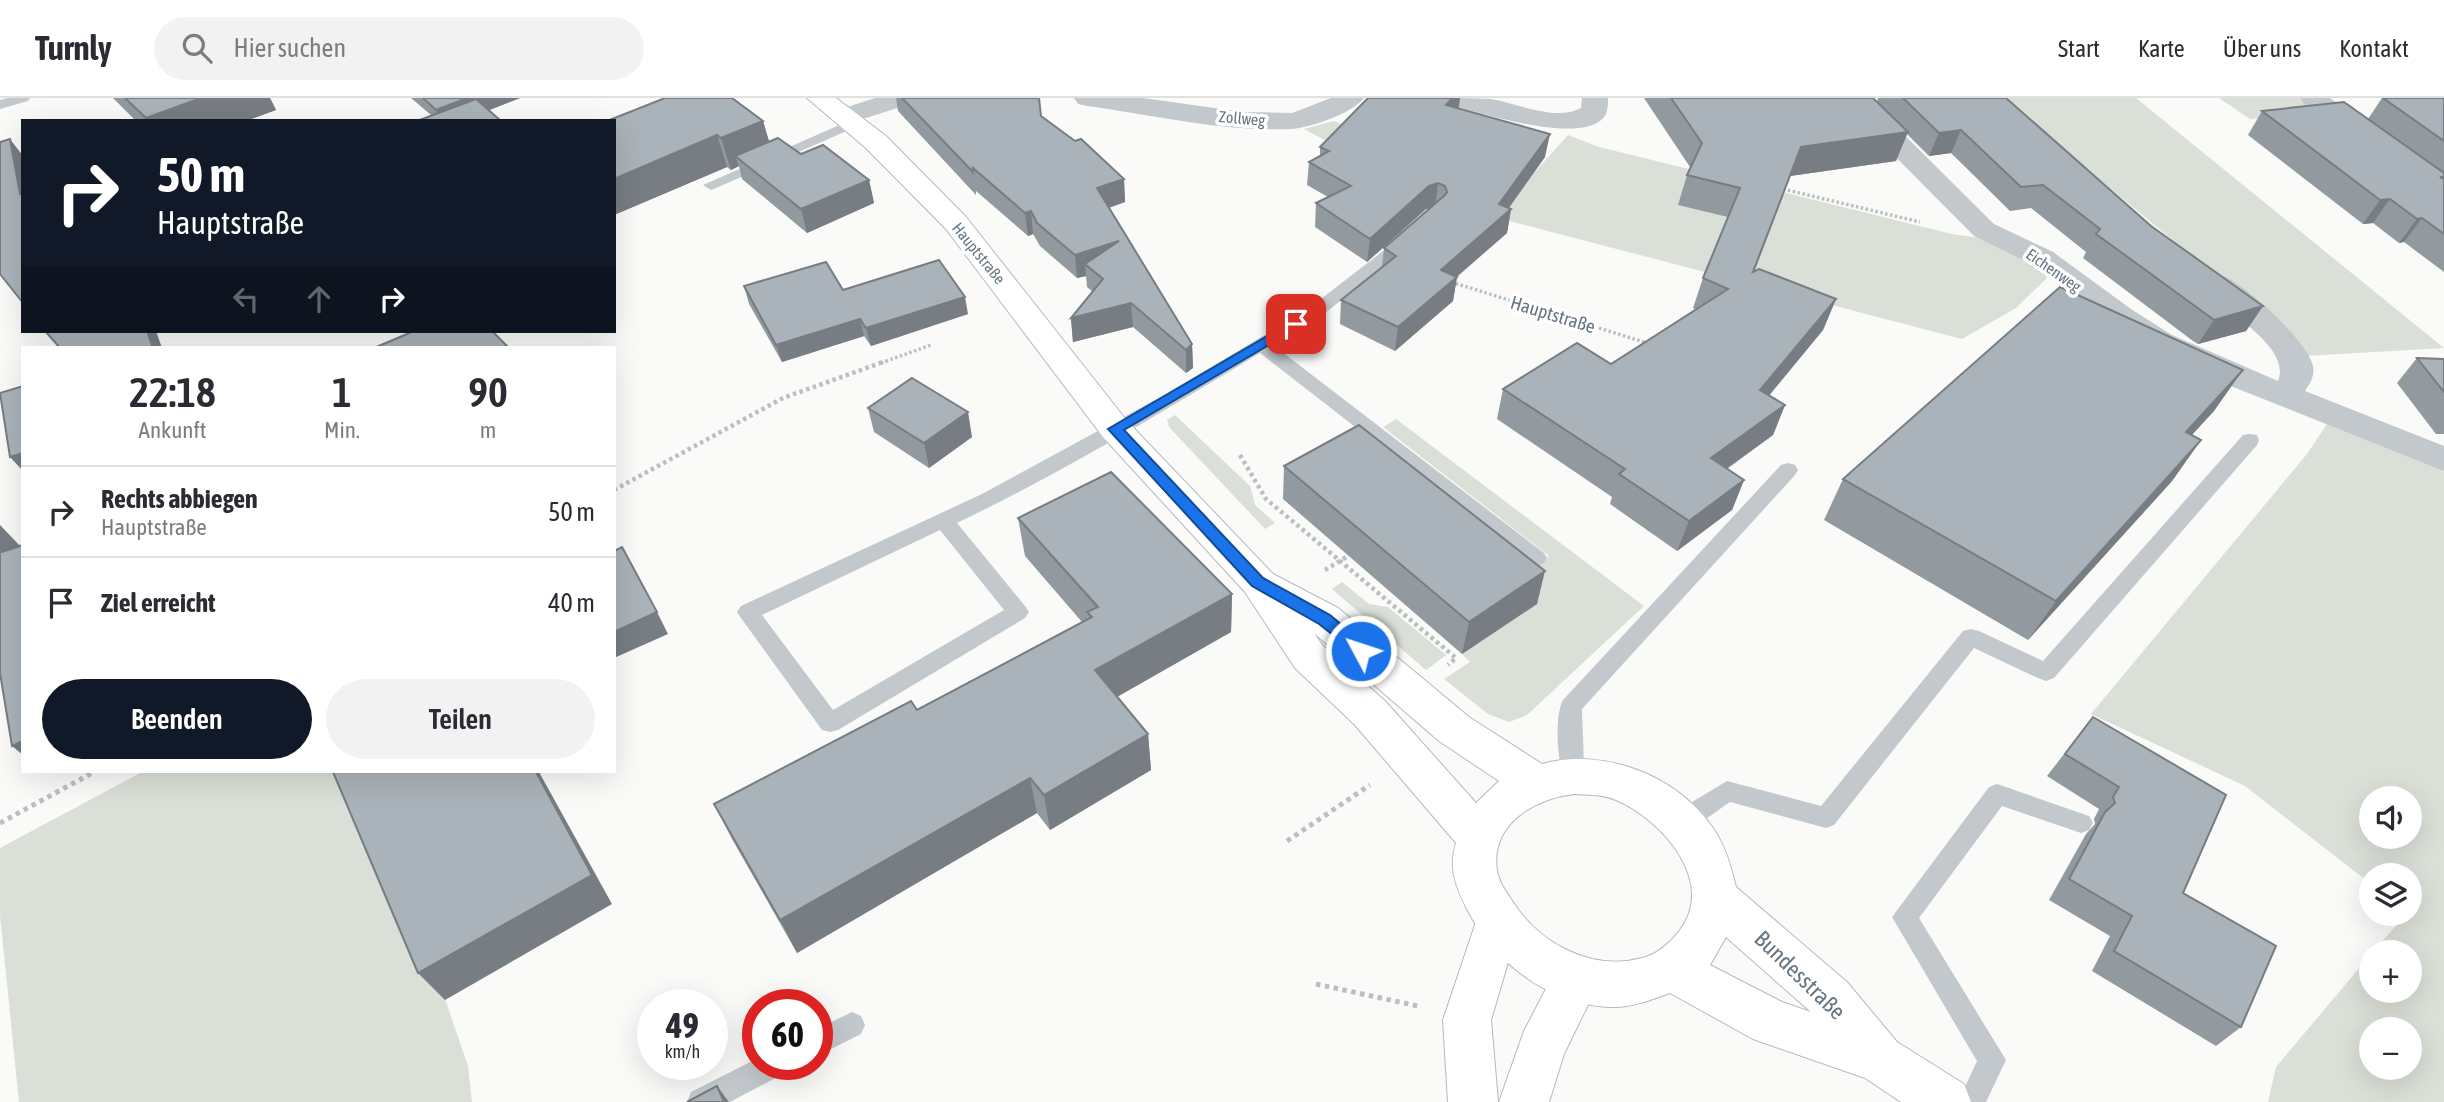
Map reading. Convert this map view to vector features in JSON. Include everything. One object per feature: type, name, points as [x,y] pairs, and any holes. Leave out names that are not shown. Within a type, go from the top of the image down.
[{"type":"main road","name":"Hauptstraße","points":[[820,98],[921,186],[956,223],[1115,429],[1258,582],[1309,657],[1370,713],[1480,839]]},
{"type":"main road","name":"Hauptstraße","points":[[1258,582],[1324,619],[1454,729],[1554,779]]},
{"type":"main road","points":[[1554,779],[1612,780],[1648,796],[1680,821],[1699,844],[1711,871],[1715,898],[1709,926],[1695,950],[1672,969],[1644,980],[1611,986],[1577,978],[1544,964],[1519,945],[1497,922],[1473,866],[1480,839],[1491,814],[1503,801],[1554,779]]},
{"type":"main road","name":"Bundesstraße","points":[[1715,898],[1830,998],[1879,1059]]},
{"type":"main road","points":[[1474,1102],[1467,1020],[1497,922]]},
{"type":"main road","name":"Bundesstraße","points":[[1672,969],[1770,1022],[1879,1059],[1946,1102]]},
{"type":"main road","points":[[1524,1102],[1541,1048],[1577,978]]},
{"type":"street","points":[[848,120],[901,98]]},
{"type":"street","name":"Zollweg","points":[[1087,98],[1243,120],[1294,121],[1327,111],[1351,98]]},
{"type":"street","points":[[1455,98],[1544,119],[1578,121],[1594,111],[1595,98]]},
{"type":"street","points":[[2313,98],[2444,193]]},
{"type":"street","name":"Eichenweg","points":[[1855,101],[1984,230],[2011,240],[2042,258],[2120,316],[2161,342],[2220,370],[2444,458]]},
{"type":"street","points":[[2199,269],[2270,328],[2294,358],[2297,376],[2286,395]]},
{"type":"lane","points":[[0,105],[23,98]]},
{"type":"lane","points":[[711,184],[848,120]]},
{"type":"lane","points":[[944,521],[1018,612],[830,723],[748,612],[989,499],[1115,429],[1314,313],[1384,261],[1414,233]]},
{"type":"lane","points":[[1261,345],[1537,558]]},
{"type":"lane","points":[[1680,821],[1727,790],[1826,818],[1971,636],[2046,672],[2250,440]]},
{"type":"lane","points":[[1554,779],[1570,746],[1571,706],[1788,470]]},
{"type":"lane","points":[[1972,1102],[1992,1060],[1905,917],[1997,794],[2081,823]]},
{"type":"lane","points":[[833,1035],[852,1025]]},
{"type":"lane","points":[[701,1102],[744,1080]]},
{"type":"path","points":[[1777,187],[1938,226],[1984,230]]},
{"type":"path","name":"Hauptstraße","points":[[1384,261],[1651,344]]},
{"type":"path","points":[[616,488],[783,398],[931,345]]},
{"type":"path","points":[[1240,455],[1266,499],[1457,658],[1439,671]]},
{"type":"path","points":[[1322,572],[1348,556]]},
{"type":"path","points":[[0,823],[92,773]]},
{"type":"path","points":[[1287,841],[1377,780]]},
{"type":"path","points":[[1316,984],[1418,1006]]},
{"type":"shaded area","points":[[2001,98],[2136,98],[2444,348],[2304,356],[2279,328]]},
{"type":"shaded area","points":[[2219,98],[2301,98],[2325,114],[2250,119]]},
{"type":"shaded area","points":[[1334,121],[1439,162],[1526,182],[1568,135],[1599,147],[1952,234],[1995,240],[2049,276],[2016,308],[1962,339],[1448,205],[1304,129]]},
{"type":"shaded area","points":[[1175,415],[1250,486],[1255,505],[1275,523],[1265,529],[1169,427],[1167,420]]},
{"type":"shaded area","points":[[1396,419],[1644,606],[1527,715],[1509,722],[1488,714],[1444,679],[1470,662],[1462,654],[1536,605],[1513,586],[1549,556],[1383,427]]},
{"type":"shaded area","points":[[2327,424],[2444,470],[2444,1102],[2268,1102],[2276,1067],[2359,968],[2359,1003],[2422,1003],[2422,940],[2383,940],[2396,926],[2422,926],[2422,863],[2359,863],[2359,875],[2245,786],[2091,714],[2307,454]]},
{"type":"shaded area","points":[[1342,582],[1369,604],[1388,607],[1446,655],[1426,670],[1332,589]]},
{"type":"shaded area","points":[[140,773],[367,773],[468,1066],[472,1102],[19,1102],[0,915],[0,848]]},
{"type":"building","points":[[125,98],[201,98],[146,118]]},
{"type":"building","points":[[423,98],[467,98],[436,110]]},
{"type":"building","points":[[665,98],[732,98],[763,121],[721,138],[717,135],[616,178],[616,119],[612,119]]},
{"type":"building","points":[[902,98],[1039,98],[1041,116],[1075,141],[1081,139],[1124,179],[1097,188],[1192,344],[1186,350],[1131,303],[1071,318],[1103,279],[1085,264],[1119,241],[1075,255],[1037,223],[1031,211],[1025,213],[973,168],[973,172]]},
{"type":"building","points":[[1368,98],[1452,98],[1446,105],[1550,134],[1499,204],[1511,209],[1441,270],[1457,277],[1398,327],[1341,300],[1396,256],[1384,248],[1445,195],[1445,186],[1438,183],[1429,186],[1370,239],[1316,203],[1351,186],[1309,162],[1329,151],[1320,147]]},
{"type":"building","points":[[1671,98],[1873,98],[1908,132],[1801,147],[1753,272],[1759,269],[1836,299],[1760,390],[1785,405],[1711,458],[1744,480],[1689,521],[1619,474],[1625,469],[1503,389],[1577,343],[1611,364],[1728,289],[1703,278],[1740,188],[1687,175],[1702,143]]},
{"type":"building","points":[[1903,98],[2006,98],[2151,226],[2263,306],[2214,320],[2096,234],[2100,229],[2043,185],[2021,187],[1961,130],[1939,133]]},
{"type":"building","points":[[2383,98],[2444,98],[2444,141]]},
{"type":"building","points":[[476,99],[499,119],[422,119]]},
{"type":"building","points":[[2344,102],[2444,173],[2444,177],[2440,177],[2444,179],[2444,234],[2390,199],[2380,200],[2262,111]]},
{"type":"building","points":[[778,138],[801,154],[823,145],[869,180],[801,209],[735,156]]},
{"type":"building","points":[[10,139],[21,194],[21,300],[0,274],[0,142]]},
{"type":"building","points":[[939,260],[965,297],[866,328],[860,319],[776,345],[744,286],[826,262],[843,290]]},
{"type":"building","points":[[2060,287],[2243,370],[2186,432],[2201,440],[2056,601],[1843,479]]},
{"type":"building","points":[[47,333],[148,333],[152,346],[58,346]]},
{"type":"building","points":[[409,333],[494,333],[507,346],[379,346]]},
{"type":"building","points":[[2417,358],[2444,359],[2444,392]]},
{"type":"building","points":[[912,378],[968,412],[924,443],[868,408]]},
{"type":"building","points":[[21,387],[21,454],[10,457],[0,393]]},
{"type":"building","points":[[1359,425],[1545,571],[1469,622],[1284,466]]},
{"type":"building","points":[[1111,472],[1232,594],[1095,670],[1148,734],[1044,795],[1030,778],[780,920],[714,804],[911,701],[917,710],[1092,617],[1087,612],[1098,607],[1018,518]]},
{"type":"building","points":[[0,536],[2,552],[21,546],[21,742],[12,746],[0,673]]},
{"type":"building","points":[[622,547],[657,612],[616,631],[616,550]]},
{"type":"building","points":[[2093,717],[2226,795],[2183,893],[2276,946],[2241,1027],[2114,951],[2132,916],[2069,879],[2105,812],[2115,803],[2113,797],[2119,787],[2065,754]]},
{"type":"building","points":[[333,773],[537,773],[592,875],[418,973]]},
{"type":"building","points":[[717,1086],[724,1102],[687,1102]]},
{"type":"route","points":[[1296,324],[1115,429],[1258,582],[1324,619],[1361,651]]}]
